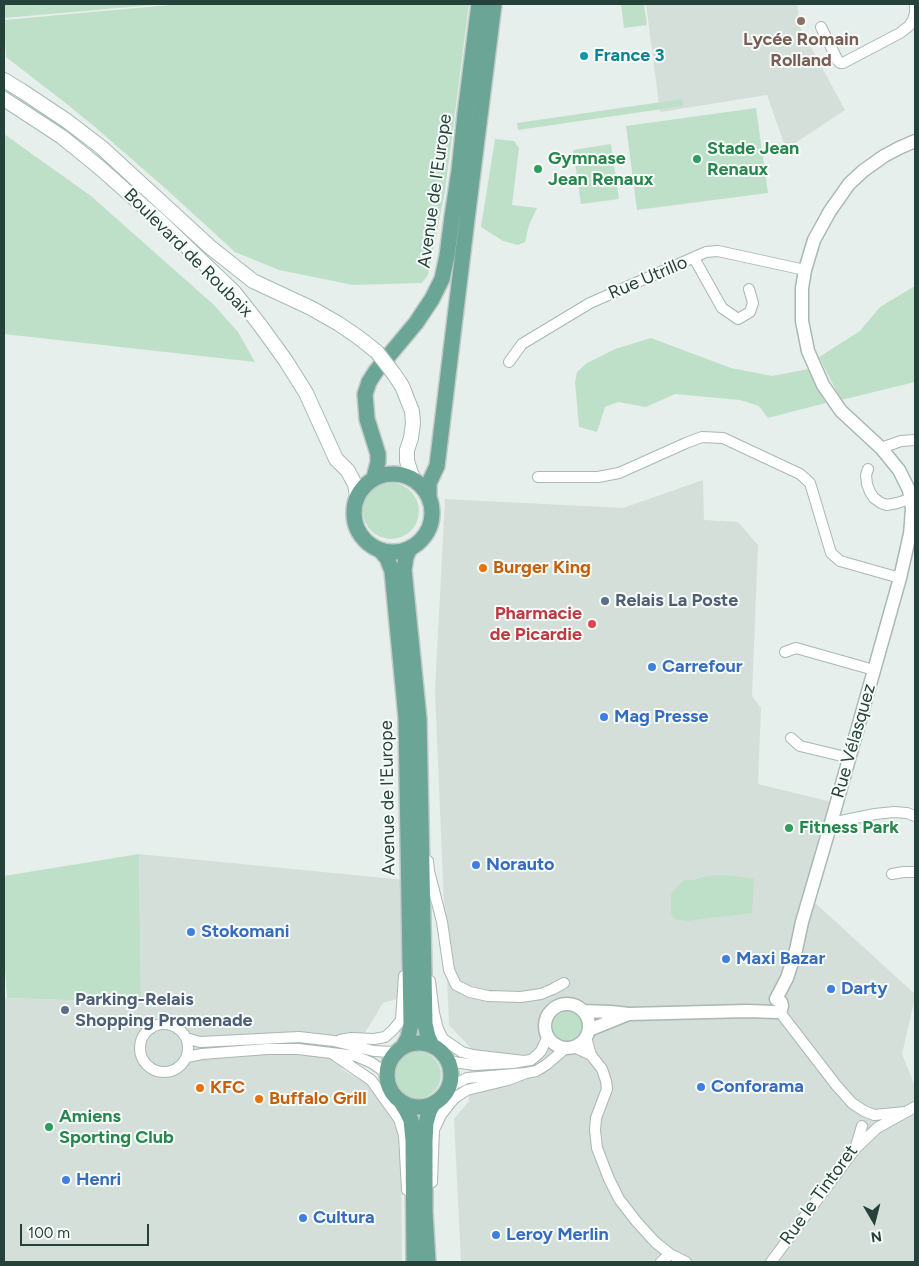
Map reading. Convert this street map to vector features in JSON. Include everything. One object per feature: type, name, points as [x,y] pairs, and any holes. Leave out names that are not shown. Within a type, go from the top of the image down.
[{"type":"main road","name":"Avenue de l'Europe","points":[[374,478],[378,454],[367,419],[365,394],[372,377],[416,323],[432,299],[442,279],[459,171],[479,4]]},
{"type":"main road","name":"Avenue de l'Europe","points":[[429,498],[429,483],[437,466],[494,4]]},
{"type":"main road","name":"Boulevard de Roubaix","points":[[4,80],[67,121],[101,147],[210,247],[253,281],[339,324],[377,352],[402,386],[412,411],[413,423],[407,450],[407,461],[412,479]]},
{"type":"main road","name":"Boulevard de Roubaix","points":[[4,99],[62,137],[99,167],[161,222],[234,292],[260,325],[306,393],[336,459],[348,471],[355,484],[357,496]]},
{"type":"main road","points":[[397,474],[412,479],[420,484],[429,498],[432,514],[431,524],[422,539],[410,548],[395,552],[380,550],[367,542],[358,531],[354,517],[357,496],[367,483],[374,478],[397,474]]},
{"type":"main road","name":"Avenue de l'Europe","points":[[410,548],[404,570],[419,719],[425,1024],[432,1046]]},
{"type":"main road","name":"Avenue de l'Europe","points":[[380,550],[387,558],[392,571],[406,718],[411,1024],[408,1038],[400,1049]]},
{"type":"main road","points":[[418,1043],[432,1046],[440,1051],[448,1061],[451,1072],[448,1087],[441,1099],[424,1107],[414,1107],[401,1102],[394,1097],[386,1077],[388,1065],[392,1057],[400,1049],[418,1043]]},
{"type":"main road","points":[[401,1102],[410,1120],[413,1140],[414,1262]]},
{"type":"main road","points":[[429,1262],[425,1212],[425,1140],[428,1112],[433,1104]]},
{"type":"street","points":[[821,27],[838,61],[843,63],[900,33],[909,26],[915,13],[915,4]]},
{"type":"street","points":[[868,469],[866,475],[867,484],[874,498],[887,505],[897,503],[912,505],[899,470],[881,448],[841,411],[823,385],[808,351],[802,321],[802,288],[814,240],[830,211],[849,184],[884,156],[915,142]]},
{"type":"street","name":"Rue Utrillo","points":[[509,362],[522,344],[590,303],[706,252],[718,250],[805,270]]},
{"type":"street","points":[[694,258],[722,308],[738,320],[750,312],[753,303],[749,289]]},
{"type":"street","points":[[538,477],[598,477],[619,473],[702,437],[723,438],[800,474],[810,483],[831,553],[840,561],[900,578]]},
{"type":"street","points":[[881,448],[902,441],[915,440]]},
{"type":"street","name":"Rue Vélasquez","points":[[774,1006],[787,978],[796,950],[802,922],[900,578],[910,534],[912,505]]},
{"type":"street","points":[[785,652],[796,648],[874,670]]},
{"type":"street","points":[[791,738],[800,746],[850,758]]},
{"type":"street","points":[[831,823],[894,812],[915,816]]},
{"type":"street","name":"Avenue de l'Europe","points":[[421,817],[429,871],[442,922],[449,970],[456,985],[470,992],[488,996],[522,997],[541,994],[564,983]]},
{"type":"street","points":[[892,874],[915,872]]},
{"type":"street","points":[[334,1041],[351,1038],[374,1039],[386,1037],[401,1020],[409,906]]},
{"type":"street","points":[[423,938],[434,1013],[443,1039],[462,1052],[473,1055],[524,1061]]},
{"type":"street","points":[[591,1055],[556,1044],[548,1036],[547,1018],[554,1009],[564,1005],[576,1006],[588,1020],[587,1034],[591,1055],[602,1069],[607,1089],[596,1118],[595,1130],[598,1148],[602,1163],[619,1199],[649,1235],[670,1254],[686,1262]]},
{"type":"street","points":[[582,1011],[629,1014],[747,1011],[774,1006],[852,1103],[862,1124],[868,1131],[915,1107]]},
{"type":"street","points":[[448,1087],[467,1078],[536,1071],[570,1047],[579,1045],[587,1034],[629,1014]]},
{"type":"street","points":[[161,1024],[173,1026],[182,1032],[186,1038],[188,1044],[187,1057],[179,1068],[174,1071],[160,1072],[153,1070],[147,1066],[140,1054],[141,1040],[154,1026],[161,1024]]},
{"type":"street","points":[[448,1061],[474,1065],[531,1060],[541,1051],[548,1036]]},
{"type":"street","points":[[186,1038],[200,1042],[299,1037],[334,1041],[374,1051],[390,1052],[400,1049]]},
{"type":"street","points":[[187,1057],[267,1049],[330,1052],[356,1056],[372,1063],[382,1070],[386,1077]]},
{"type":"street","points":[[330,1052],[371,1080],[399,1120],[404,1135],[406,1189],[413,1210]]},
{"type":"street","points":[[429,1262],[433,1248],[432,1182],[434,1130],[441,1115],[456,1097],[467,1090],[508,1080],[526,1073]]},
{"type":"street","points":[[852,1103],[872,1115],[878,1121],[875,1129],[856,1149]]},
{"type":"street","points":[[862,1124],[863,1118],[866,1116],[905,1112]]},
{"type":"street","name":"Rue le Tintoret","points":[[770,1262],[856,1149],[862,1124]]},
{"type":"street","points":[[661,1262],[670,1254]]},
{"type":"shaded area","points":[[646,4],[797,4],[800,27],[845,110],[786,149],[767,95],[660,112]]},
{"type":"shaded area","points":[[703,480],[704,520],[738,522],[758,545],[752,696],[761,708],[758,784],[840,804],[814,902],[915,994],[902,1054],[915,1086],[915,1262],[461,1262],[454,1119],[469,1101],[470,1047],[449,1025],[435,691],[445,499],[623,508]]},
{"type":"shaded area","points":[[139,854],[405,880],[400,998],[383,1003],[341,1069],[368,1084],[395,1121],[401,1152],[402,1262],[4,1262],[4,998],[127,1002],[141,1000]]},
{"type":"green space","points":[[4,4],[164,4],[4,18]]},
{"type":"green space","points":[[181,4],[469,4],[445,191],[428,275],[422,283],[353,285],[279,270],[235,252],[95,127],[6,57],[4,20]]},
{"type":"green space","points":[[621,4],[644,4],[647,25],[624,28]]},
{"type":"green space","points":[[682,99],[683,106],[518,130],[517,123]]},
{"type":"green space","name":"Stade Jean Renaux","points":[[756,108],[768,193],[637,210],[626,126]]},
{"type":"green space","points":[[4,134],[91,196],[214,305],[238,332],[255,362],[4,334]]},
{"type":"green space","points":[[495,139],[514,141],[519,148],[512,205],[537,208],[529,225],[525,242],[518,245],[503,241],[481,227]]},
{"type":"green space","points":[[611,144],[619,199],[581,204],[573,150]]},
{"type":"green space","points":[[915,286],[915,382],[841,400],[819,357],[860,331],[880,307]]},
{"type":"green space","points":[[651,338],[731,368],[772,376],[809,369],[826,403],[768,418],[759,406],[740,400],[675,394],[646,407],[618,402],[605,407],[597,432],[579,427],[575,382],[577,372],[587,363],[615,349]]},
{"type":"green space","points":[[391,483],[402,485],[411,491],[417,500],[419,511],[417,522],[411,531],[402,537],[391,539],[380,537],[371,531],[365,522],[363,511],[365,500],[371,491],[380,485]]},
{"type":"green space","points":[[139,854],[141,1000],[127,1002],[7,998],[4,955],[4,876]]},
{"type":"green space","points":[[719,875],[754,879],[752,913],[687,921],[674,919],[671,913],[671,894],[684,880]]},
{"type":"green space","points":[[568,1012],[579,1016],[583,1027],[579,1038],[568,1042],[557,1038],[553,1027],[557,1016]]},
{"type":"green space","points":[[418,1052],[431,1056],[437,1062],[441,1075],[437,1088],[431,1094],[418,1098],[405,1094],[399,1088],[395,1075],[399,1062],[405,1056]]},
{"type":"place","name":"Lycée Romain Rolland","points":[[801,21]]},
{"type":"place","name":"France 3","points":[[584,56]]},
{"type":"place","name":"Stade Jean Renaux","points":[[697,159]]},
{"type":"place","name":"Gymnase Jean Renaux","points":[[538,169]]},
{"type":"place","name":"Burger King","points":[[483,568]]},
{"type":"place","name":"Relais La Poste","points":[[605,601]]},
{"type":"place","name":"Pharmacie de Picardie","points":[[592,624]]},
{"type":"place","name":"Carrefour","points":[[652,667]]},
{"type":"place","name":"Mag Presse","points":[[604,717]]},
{"type":"place","name":"Fitness Park","points":[[789,828]]},
{"type":"place","name":"Norauto","points":[[476,865]]},
{"type":"place","name":"Stokomani","points":[[191,932]]},
{"type":"place","name":"Maxi Bazar","points":[[726,959]]},
{"type":"place","name":"Darty","points":[[831,989]]},
{"type":"place","name":"Parking-Relais Shopping Promenade","points":[[65,1010]]},
{"type":"place","name":"Conforama","points":[[701,1087]]},
{"type":"place","name":"KFC","points":[[200,1088]]},
{"type":"place","name":"Buffalo Grill","points":[[259,1099]]},
{"type":"place","name":"Amiens Sporting Club","points":[[49,1127]]},
{"type":"place","name":"Henri","points":[[66,1180]]},
{"type":"place","name":"Cultura","points":[[303,1218]]},
{"type":"place","name":"Leroy Merlin","points":[[496,1235]]}]
